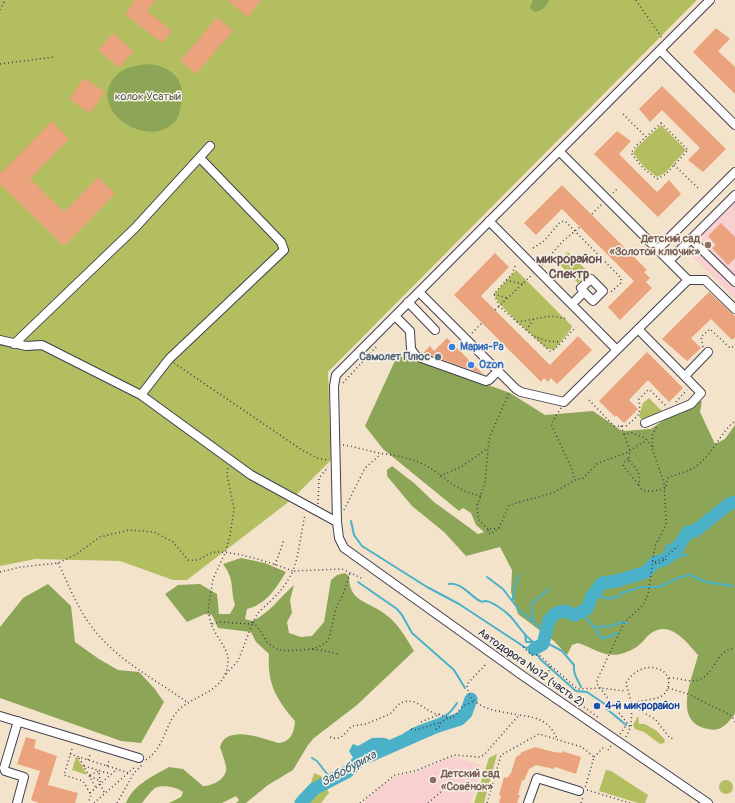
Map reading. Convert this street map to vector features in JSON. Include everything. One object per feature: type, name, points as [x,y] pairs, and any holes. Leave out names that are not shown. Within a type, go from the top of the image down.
[{"type":"street","points":[[0,340],[26,346],[42,345],[141,395],[251,475],[317,512],[340,515],[335,461],[334,386],[336,375],[710,0]]},
{"type":"street","points":[[663,47],[735,125]]},
{"type":"street","points":[[14,344],[135,228],[210,146]]},
{"type":"street","points":[[559,151],[688,280]]},
{"type":"street","points":[[141,395],[169,359],[284,250],[281,242],[200,158]]},
{"type":"street","points":[[658,249],[734,176]]},
{"type":"street","points":[[669,261],[735,195]]},
{"type":"street","points":[[489,222],[617,350]]},
{"type":"street","points":[[691,239],[735,282]]},
{"type":"street","points":[[419,292],[514,388],[521,392],[564,402],[688,280],[705,280],[735,309]]},
{"type":"street","points":[[572,304],[584,292]]},
{"type":"street","points":[[408,302],[435,330]]},
{"type":"street","points":[[395,316],[408,328],[411,336],[412,349],[414,354],[420,358],[486,381],[490,380],[498,371]]},
{"type":"street","points":[[638,329],[701,393],[692,404],[645,423]]},
{"type":"street","points":[[685,376],[708,352]]},
{"type":"street","name":"Автодорога №12 (часть 2)","points":[[340,515],[339,538],[344,548],[540,688],[708,803]]},
{"type":"street","points":[[0,716],[139,758]]},
{"type":"street","points":[[17,803],[24,778],[5,771],[4,768],[18,721]]},
{"type":"street","points":[[528,803],[537,778],[579,790]]},
{"type":"path","points":[[0,10],[5,0]]},
{"type":"path","points":[[636,0],[654,24],[663,47]]},
{"type":"path","points":[[0,64],[54,57]]},
{"type":"path","points":[[623,114],[646,137]]},
{"type":"path","points":[[663,124],[688,150],[659,179],[655,178],[643,168],[631,153],[646,137],[658,125],[663,124]]},
{"type":"path","points":[[674,164],[698,188]]},
{"type":"path","points":[[533,248],[544,241],[560,222],[565,222],[621,278],[621,282],[608,294]]},
{"type":"path","points":[[494,294],[512,274],[515,266]]},
{"type":"path","points":[[506,280],[523,284]]},
{"type":"path","points":[[494,294],[507,298]]},
{"type":"path","points":[[494,294],[499,306],[550,351],[553,351],[576,327]]},
{"type":"path","points":[[517,322],[551,316],[568,319]]},
{"type":"path","points":[[526,330],[534,319]]},
{"type":"path","points":[[466,339],[482,323]]},
{"type":"path","points":[[533,335],[547,341],[561,342]]},
{"type":"path","points":[[342,387],[345,379],[381,342]]},
{"type":"path","points":[[169,359],[302,450],[317,458],[335,461]]},
{"type":"path","points":[[675,402],[693,384]]},
{"type":"path","points":[[514,388],[505,400],[488,448],[485,484],[477,506],[478,518],[488,529],[488,533],[491,534],[499,528],[509,506],[525,500],[546,496],[575,480],[583,478],[588,472],[603,461],[630,451],[647,440]]},
{"type":"path","points":[[589,400],[614,426],[627,425],[640,413],[641,408],[639,399],[648,390],[650,390],[667,407],[670,407]]},
{"type":"path","points":[[564,402],[558,416],[551,424],[571,467],[575,480]]},
{"type":"path","points":[[630,727],[596,683],[598,676],[625,623],[643,605],[650,587],[655,546],[666,525],[665,489],[653,448],[652,436],[658,418]]},
{"type":"path","points":[[665,489],[668,478],[692,469],[707,457],[725,430],[735,421]]},
{"type":"path","points":[[621,426],[630,451],[628,459],[624,462],[623,466],[639,486],[646,491],[665,489]]},
{"type":"path","points":[[624,434],[632,433],[647,440],[653,448]]},
{"type":"path","points":[[343,450],[343,444],[382,454],[393,454],[421,463],[433,469],[440,476],[463,492],[481,496]]},
{"type":"path","points":[[440,476],[461,467],[488,448]]},
{"type":"path","points":[[340,515],[360,481],[365,468],[382,454]]},
{"type":"path","points":[[628,459],[639,473],[641,478],[639,486]]},
{"type":"path","points":[[225,674],[228,662],[227,655],[211,624],[208,610],[213,578],[225,553],[230,536],[234,509],[227,474],[231,461]]},
{"type":"path","points":[[317,512],[319,478],[326,468],[335,461]]},
{"type":"path","points":[[340,515],[344,504]]},
{"type":"path","points":[[117,803],[134,773],[157,750],[174,716],[187,702],[218,686],[225,674],[238,661],[253,622],[261,610],[270,603],[281,590],[293,571],[307,506]]},
{"type":"path","points":[[488,529],[499,528]]},
{"type":"path","points":[[0,572],[21,567],[58,563],[75,555],[100,537],[129,530],[154,532],[173,542],[188,560],[196,562],[215,552],[275,565],[293,571],[342,569],[361,578]]},
{"type":"path","points":[[275,565],[284,540]]},
{"type":"path","points":[[653,562],[662,559],[666,561],[665,557],[678,546]]},
{"type":"path","points":[[653,562],[657,564],[662,559]]},
{"type":"path","points":[[58,563],[82,613],[100,638],[127,662],[187,702]]},
{"type":"path","points":[[312,649],[327,642],[333,627],[336,605],[343,595],[350,573]]},
{"type":"path","points":[[211,624],[220,622],[246,624],[253,622]]},
{"type":"path","points":[[253,622],[262,632],[267,642],[277,649],[287,651],[312,649],[340,655]]},
{"type":"path","points":[[523,647],[532,655],[537,655],[578,689],[600,688],[627,691]]},
{"type":"path","points":[[623,745],[630,727],[632,705],[627,691],[626,682],[631,674],[643,667],[652,667],[663,671],[669,678],[697,680],[710,672],[722,653],[735,648]]},
{"type":"path","points":[[485,665],[467,684],[467,688],[475,701],[481,706],[489,709],[533,717],[546,723],[554,730],[557,739]]},
{"type":"path","points":[[540,688],[551,667]]},
{"type":"path","points":[[632,705],[638,700],[659,698],[666,693],[669,678]]},
{"type":"path","points":[[668,688],[688,694],[732,716],[735,722]]},
{"type":"path","points":[[330,737],[339,738],[344,736],[352,726],[366,724],[390,714],[396,706],[404,701],[415,702],[429,711],[448,717]]},
{"type":"path","points":[[436,729],[448,717],[463,706],[475,701]]},
{"type":"path","points":[[632,705],[655,719],[670,738],[676,739]]},
{"type":"path","points":[[421,722],[440,714]]},
{"type":"path","points":[[360,803],[395,775],[415,771],[454,755],[480,757],[484,755],[519,715]]},
{"type":"path","points":[[411,729],[417,730],[441,724]]},
{"type":"path","points":[[618,735],[627,724]]},
{"type":"path","points":[[487,803],[501,755],[539,734],[582,747],[594,757]]},
{"type":"path","points":[[604,748],[594,757],[585,790],[630,803]]},
{"type":"path","points":[[72,749],[64,775],[83,781],[90,793]]},
{"type":"path","points":[[70,754],[129,772]]},
{"type":"path","points":[[88,760],[90,755]]},
{"type":"path","points":[[78,757],[96,788]]},
{"type":"path","points":[[94,803],[136,766],[139,758]]},
{"type":"path","points":[[107,766],[108,760]]},
{"type":"path","points":[[83,766],[111,774]]},
{"type":"path","points":[[88,803],[90,793],[117,769]]},
{"type":"path","points":[[89,776],[99,770]]},
{"type":"path","points":[[99,770],[100,783],[105,794]]},
{"type":"path","points":[[89,776],[100,783]]},
{"type":"path","points":[[428,803],[452,782]]},
{"type":"shaded area","name":"Детский сад «Золотой ключик»","points":[[735,191],[735,299],[680,244]]},
{"type":"shaded area","name":"Детский сад «Совёнок»","points":[[453,756],[481,765],[471,803],[363,803],[383,784],[396,776],[416,772]]},
{"type":"green space","points":[[0,0],[697,0],[328,372],[331,460],[291,500],[187,580],[173,580],[120,561],[35,559],[0,566]]},
{"type":"green space","points":[[533,0],[549,0],[544,8],[534,12],[530,7]]},
{"type":"green space","name":"колок Усатый","points":[[149,64],[160,66],[175,75],[182,89],[181,107],[178,117],[170,126],[159,131],[146,131],[134,128],[123,122],[115,114],[109,104],[108,93],[111,83],[120,72],[130,67]]},
{"type":"green space","points":[[661,125],[686,150],[665,173],[657,177],[644,167],[633,153],[637,147]]},
{"type":"green space","points":[[568,252],[588,272],[578,283],[557,262]]},
{"type":"green space","points":[[516,270],[572,326],[554,350],[546,348],[514,319],[499,303],[495,296],[496,292]]},
{"type":"green space","points":[[399,352],[510,393],[545,415],[593,411],[622,431],[651,429],[671,415],[691,404],[702,401],[700,412],[715,444],[725,439],[735,425],[735,714],[726,724],[713,730],[697,725],[690,718],[687,708],[687,698],[698,655],[683,638],[670,630],[657,630],[650,634],[635,648],[625,653],[609,655],[578,643],[572,645],[567,655],[554,641],[518,614],[511,592],[512,570],[500,547],[466,556],[444,532],[412,506],[387,476],[387,470],[392,466],[414,483],[434,502],[478,534],[484,532],[476,525],[471,513],[463,508],[459,511],[383,449],[365,426]]},
{"type":"green space","points":[[649,398],[664,413],[651,418],[641,419],[639,416],[643,403]]},
{"type":"green space","points":[[241,558],[265,563],[286,572],[270,595],[254,607],[247,609],[245,619],[252,621],[264,614],[294,585],[290,600],[292,613],[287,622],[289,633],[301,637],[312,636],[324,622],[331,580],[337,575],[345,573],[349,576],[352,592],[361,600],[390,618],[401,631],[414,651],[357,705],[314,738],[293,770],[268,785],[246,803],[236,803],[239,800],[236,796],[222,803],[169,803],[181,797],[183,792],[181,790],[165,786],[155,788],[142,803],[126,803],[133,791],[138,786],[169,767],[183,769],[203,786],[211,785],[219,781],[225,775],[226,771],[225,762],[220,747],[224,740],[229,736],[245,734],[278,743],[289,739],[293,733],[295,721],[278,698],[271,682],[269,654],[256,642],[251,632],[218,628],[212,615],[205,614],[187,622],[165,594],[178,585],[200,584],[217,594],[219,614],[230,614],[235,605],[231,579],[223,564]]},
{"type":"green space","points":[[48,584],[71,606],[75,642],[118,670],[139,672],[154,688],[164,702],[141,743],[121,741],[0,698],[0,627],[23,598]]},
{"type":"green space","points":[[638,716],[639,724],[645,724],[657,731],[665,740],[664,743],[660,744],[644,732],[635,729],[633,725]]},
{"type":"green space","points":[[497,754],[484,803],[474,803],[489,758]]},
{"type":"green space","points":[[77,757],[87,775],[72,770]]},
{"type":"green space","points":[[606,770],[611,771],[648,795],[645,803],[638,803],[599,791]]},
{"type":"green space","points":[[314,773],[321,776],[329,793],[321,803],[297,803],[311,783]]},
{"type":"green space","points":[[726,780],[731,782],[733,787],[731,792],[726,794],[721,792],[719,787],[721,782]]},
{"type":"water","points":[[372,738],[388,739],[391,741],[393,747],[363,766],[358,766],[349,751],[353,744],[358,746]]},
{"type":"building","points":[[135,0],[156,0],[147,11],[172,31],[162,43],[125,14]]},
{"type":"building","points":[[227,0],[261,0],[248,17]]},
{"type":"building","points":[[217,17],[233,31],[196,74],[180,61]]},
{"type":"building","points":[[716,28],[730,39],[718,51],[735,67],[735,94],[693,52]]},
{"type":"building","points":[[113,33],[134,51],[119,68],[98,50]]},
{"type":"building","points":[[84,78],[105,92],[90,113],[69,99]]},
{"type":"building","points":[[662,86],[726,149],[703,172],[688,160],[700,148],[662,110],[650,122],[639,109]]},
{"type":"building","points":[[52,121],[69,139],[30,179],[64,212],[98,177],[115,194],[64,246],[0,184],[0,174]]},
{"type":"building","points":[[617,131],[631,141],[619,154],[657,192],[669,180],[681,194],[658,217],[594,154]]},
{"type":"building","points":[[562,185],[647,270],[644,272],[650,278],[646,282],[652,288],[620,320],[608,307],[634,281],[562,209],[536,235],[524,223]]},
{"type":"building","points":[[721,223],[735,237],[735,258],[728,265],[712,248],[716,245],[708,236]]},
{"type":"building","points":[[495,253],[509,267],[481,296],[550,365],[578,336],[592,350],[557,384],[551,378],[548,382],[544,378],[541,382],[454,295]]},
{"type":"building","points":[[709,292],[735,316],[735,337],[732,340],[711,319],[691,338],[701,348],[687,361],[662,339]]},
{"type":"building","points":[[447,338],[483,374],[423,353],[430,346],[434,351]]},
{"type":"building","points":[[647,352],[683,388],[669,402],[648,380],[629,400],[638,409],[624,423],[616,415],[615,417],[599,401]]},
{"type":"building","points":[[26,737],[36,740],[34,748],[57,756],[48,785],[78,793],[75,803],[39,803],[31,800],[40,771],[17,764]]},
{"type":"building","points":[[535,747],[554,752],[562,753],[562,751],[581,757],[576,774],[555,767],[554,769],[536,765],[529,769],[524,781],[522,780],[518,795],[520,795],[517,803],[499,803],[501,796],[499,795],[504,777],[507,778],[511,773],[516,757],[521,754],[520,753]]},
{"type":"waterway","name":"Забобуриха","points":[[534,649],[543,644],[549,620],[556,613],[564,611],[575,615],[587,609],[592,596],[602,583],[617,581],[646,572],[655,562],[664,560],[674,553],[688,532],[695,531],[729,504],[735,502]]},
{"type":"waterway","points":[[351,521],[354,535],[362,546],[427,587],[459,604],[526,648],[535,646]]},
{"type":"waterway","points":[[667,548],[674,542]]},
{"type":"waterway","points":[[660,561],[665,553],[667,545]]},
{"type":"waterway","points":[[666,558],[672,559],[688,554]]},
{"type":"waterway","points":[[512,601],[518,575]]},
{"type":"waterway","points":[[589,604],[600,596],[609,599],[613,597],[617,598],[622,593],[640,587],[659,587],[680,577],[690,575],[706,582],[733,586]]},
{"type":"waterway","points":[[487,577],[503,589],[519,610],[547,633]]},
{"type":"waterway","points":[[358,582],[397,609],[412,633],[454,670],[465,688]]},
{"type":"waterway","points":[[449,584],[458,585],[476,599],[483,602],[486,601],[492,603],[499,607],[513,619],[521,630],[535,643],[534,649],[540,659],[576,691],[587,692],[606,705],[607,709],[626,725]]},
{"type":"waterway","points":[[533,621],[531,604],[549,589]]},
{"type":"waterway","points":[[581,612],[594,627],[611,626],[622,622],[627,623]]},
{"type":"waterway","points":[[594,627],[601,638],[606,638],[617,633]]},
{"type":"waterway","points":[[525,634],[526,642],[533,642]]},
{"type":"waterway","points":[[543,644],[547,643],[562,651],[574,665],[575,674],[581,687]]},
{"type":"waterway","name":"Забобуриха","points":[[301,803],[314,789],[347,772],[360,760],[435,727],[460,719],[466,713],[471,699]]},
{"type":"waterway","points":[[397,743],[401,737],[413,729],[448,714],[457,703]]},
{"type":"waterway","points":[[312,758],[317,761],[331,779]]},
{"type":"place","name":"Детский сад «Золотой ключик»","points":[[708,245]]},
{"type":"place","name":"Мария-Ра","points":[[452,347]]},
{"type":"place","name":"Самолет Плюс","points":[[438,357]]},
{"type":"place","name":"Ozon","points":[[471,365]]},
{"type":"place","name":"4-й микрорайон","points":[[597,706]]},
{"type":"place","name":"Детский сад «Совёнок»","points":[[433,780]]},
{"type":"district","name":"микрорайон Спектр","points":[[569,268]]}]
